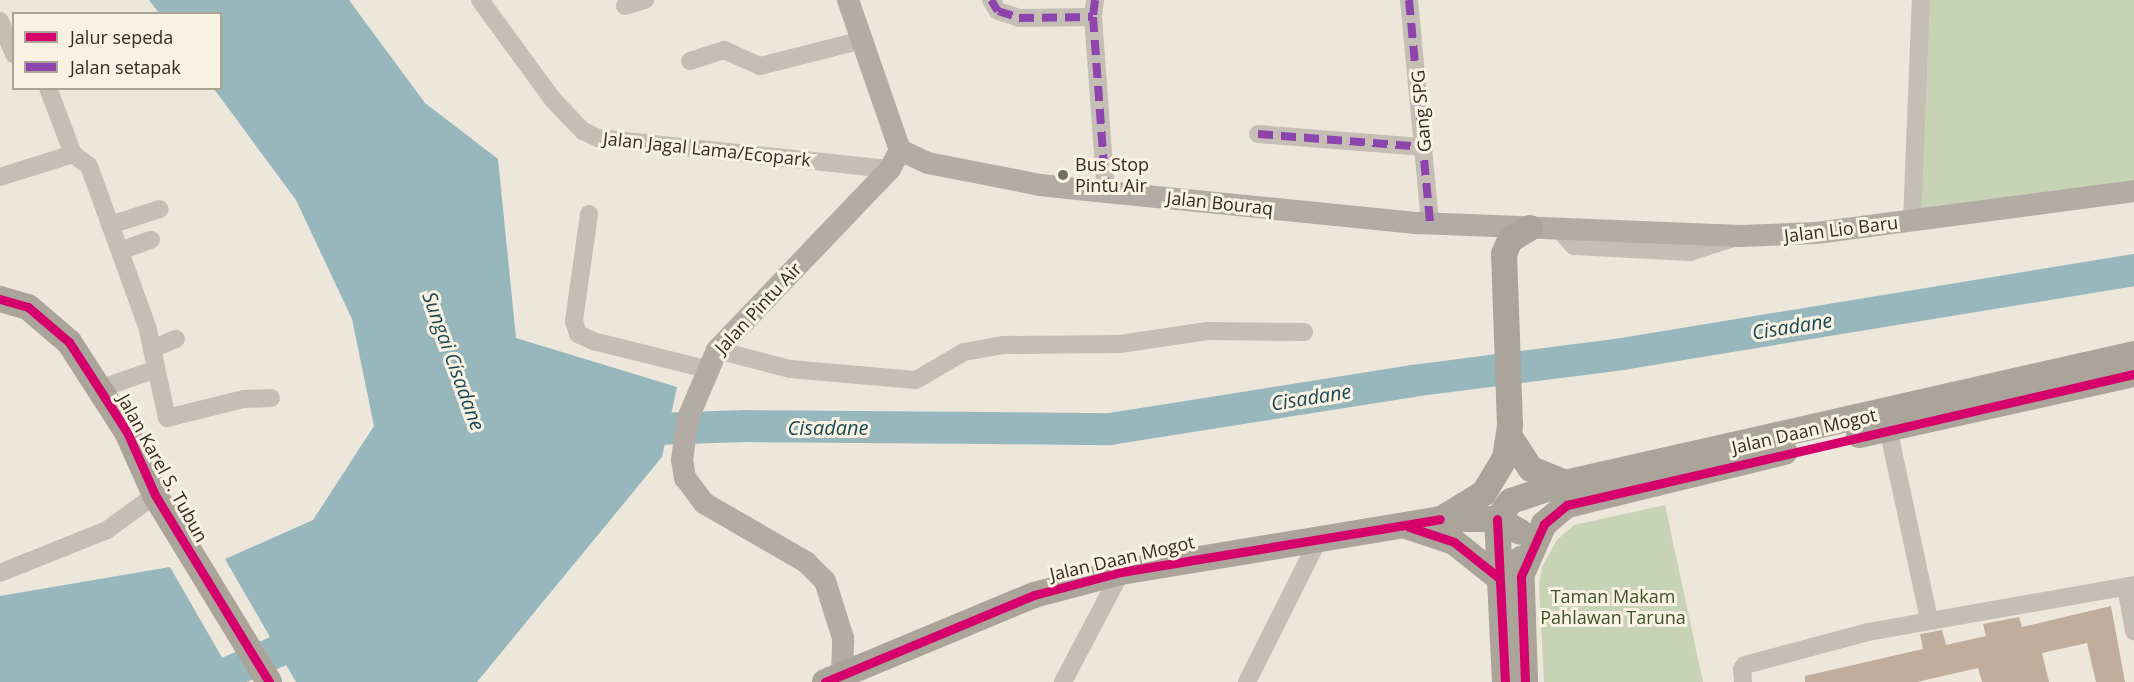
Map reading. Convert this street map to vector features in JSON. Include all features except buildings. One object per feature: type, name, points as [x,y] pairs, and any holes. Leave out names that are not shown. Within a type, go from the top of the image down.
[{"type":"highway","points":[[1440,519],[1484,493],[1496,477],[1510,431],[1504,266],[1506,246],[1545,228]]},
{"type":"highway","name":"Jalan Karel S. Tubun","points":[[0,299],[28,307],[69,342],[127,432],[155,495],[269,682]]},
{"type":"highway","name":"Jalan Daan Mogot","points":[[1497,519],[1504,506],[1519,497],[1565,483],[2134,354]]},
{"type":"highway","name":"Jalan Daan Mogot","points":[[1509,576],[1544,524],[1567,505],[1888,428],[2134,374]]},
{"type":"highway","points":[[1510,431],[1531,469],[1565,483]]},
{"type":"highway","points":[[1504,682],[1509,576],[1520,532],[1519,497]]},
{"type":"highway","name":"Jalan Daan Mogot","points":[[847,676],[1034,595],[1121,572],[1320,536],[1440,519],[1497,519],[1520,532]]},
{"type":"highway","points":[[1497,519],[1509,576],[1525,682]]},
{"type":"highway","points":[[1400,524],[1454,542],[1509,576]]},
{"type":"main road","points":[[848,0],[863,40],[895,160]]},
{"type":"main road","name":"Jalan Bouraq","points":[[895,160],[928,163],[1040,185],[1106,192],[1430,223],[1545,228]]},
{"type":"main road","name":"Jalan Pintu Air","points":[[847,676],[843,638],[825,581],[806,562],[704,502],[686,478],[682,460],[688,418],[708,367],[895,160]]},
{"type":"main road","name":"Jalan Lio Baru","points":[[1545,228],[1741,236],[1816,233],[2134,191]]},
{"type":"street","name":"Jalan Jagal Lama/Ecopark","points":[[480,0],[554,101],[583,131],[598,138],[895,160]]},
{"type":"street","points":[[625,6],[645,0]]},
{"type":"street","points":[[990,0],[998,11],[1019,18],[1094,9],[1106,192]]},
{"type":"street","name":"Gang SPG","points":[[1409,0],[1430,223]]},
{"type":"street","points":[[1912,220],[1921,0]]},
{"type":"street","points":[[0,21],[12,49]]},
{"type":"street","points":[[690,61],[724,50],[760,66],[863,40]]},
{"type":"street","points":[[49,90],[73,154],[89,166],[120,251],[152,349],[167,418],[244,399],[271,398]]},
{"type":"street","points":[[1258,134],[1424,147]]},
{"type":"street","points":[[0,177],[73,154]]},
{"type":"street","points":[[110,225],[160,208]]},
{"type":"street","points":[[589,214],[574,321],[578,334],[593,341],[708,367],[790,369],[916,380],[964,352],[1002,345],[1120,344],[1207,331],[1304,332]]},
{"type":"street","points":[[120,251],[151,240]]},
{"type":"street","points":[[152,349],[176,339]]},
{"type":"street","points":[[99,389],[156,369]]},
{"type":"street","points":[[1888,428],[1929,620]]},
{"type":"street","points":[[0,573],[107,530],[155,495]]},
{"type":"street","points":[[1247,682],[1320,536]]},
{"type":"street","points":[[1063,682],[1121,572]]},
{"type":"street","points":[[1743,682],[1742,669],[1748,664],[1929,620],[2130,586],[2134,631]]},
{"type":"green space","points":[[1929,0],[2134,0],[2134,183],[1920,223]]},
{"type":"green space","name":"Taman Makam Pahlawan Taruna","points":[[1665,505],[1703,682],[1544,682],[1539,585],[1542,567],[1557,540],[1574,525]]},
{"type":"water","points":[[149,0],[349,0],[425,103],[498,159],[516,338],[677,387],[662,457],[477,682],[296,682],[225,559],[313,520],[374,426],[352,319],[296,200],[215,90],[222,90],[222,12],[158,12]]},
{"type":"water","points":[[170,567],[236,682],[0,682],[0,596]]},
{"type":"waterway","name":"Cisadane","points":[[627,430],[746,426],[1110,429],[1412,381],[1622,354],[2134,270]]},
{"type":"waterway","name":"Sungai Cisadane","points":[[206,682],[318,634]]},
{"type":"marked path","points":[[991,0],[998,11],[1019,18],[1093,17]]},
{"type":"marked path","points":[[1095,0],[1093,17],[1106,192]]},
{"type":"marked path","points":[[1409,0],[1430,223]]},
{"type":"marked path","points":[[1258,134],[1424,147]]},
{"type":"cycle path","points":[[0,299],[28,307],[69,342],[127,432],[155,495],[269,682]]},
{"type":"cycle path","points":[[1525,682],[1521,576],[1544,524],[1567,505],[2134,374]]},
{"type":"cycle path","points":[[825,682],[1034,595],[1121,572],[1440,519]]},
{"type":"cycle path","points":[[1497,519],[1505,682]]},
{"type":"cycle path","points":[[1409,527],[1454,542],[1498,577]]},
{"type":"place","name":"Bus Stop Pintu Air","points":[[1063,175]]}]
